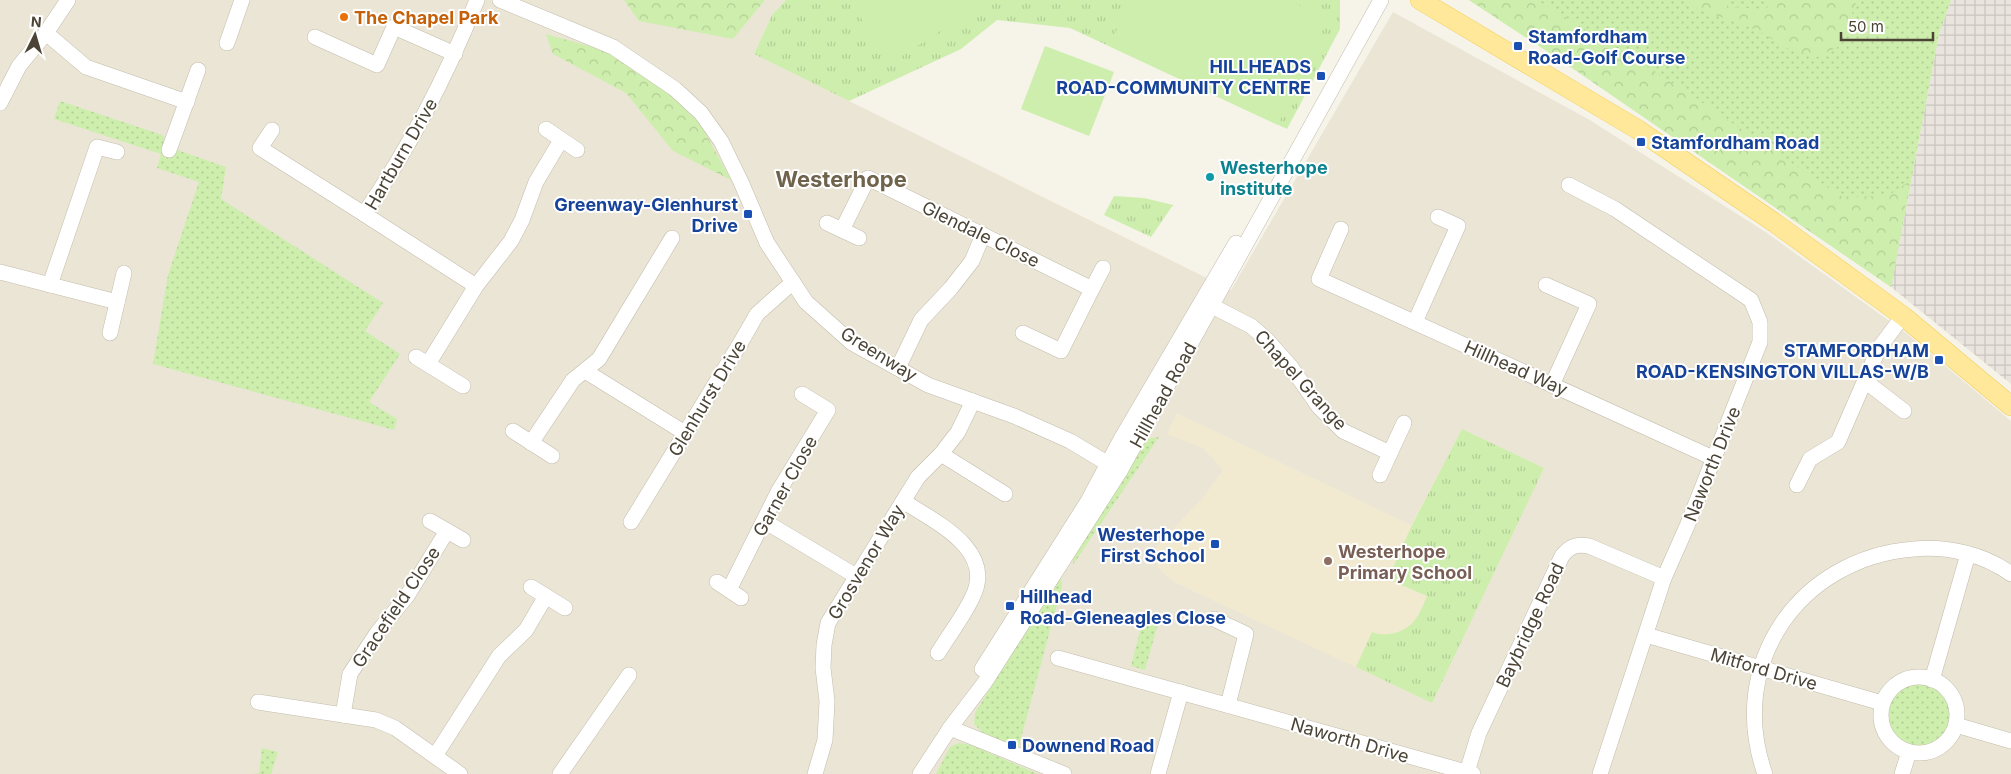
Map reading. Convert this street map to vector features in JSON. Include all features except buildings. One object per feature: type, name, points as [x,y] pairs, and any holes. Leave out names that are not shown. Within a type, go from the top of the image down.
[{"type":"main road","points":[[1420,0],[1637,129],[1774,222],[1903,316],[2011,406]]},
{"type":"street","points":[[0,103],[19,66],[46,33],[68,0]]},
{"type":"street","points":[[227,44],[242,0]]},
{"type":"street","name":"Hartburn Drive","points":[[476,286],[364,214],[387,181],[421,122],[455,54],[477,0]]},
{"type":"street","name":"Greenway","points":[[500,0],[613,47],[675,89],[701,113],[721,141],[742,182],[767,243],[792,282],[806,302],[852,343],[928,385],[1014,416],[1070,441],[1115,467]]},
{"type":"street","name":"Hillhead Road","points":[[920,774],[950,728],[985,682],[1115,467],[1151,415],[1381,0]]},
{"type":"street","points":[[315,37],[377,66],[394,27],[455,54]]},
{"type":"street","points":[[46,33],[86,66],[187,102]]},
{"type":"street","points":[[1115,467],[1121,439],[1244,230],[1322,92],[1349,58]]},
{"type":"street","points":[[169,150],[198,70]]},
{"type":"street","points":[[546,129],[577,150]]},
{"type":"street","points":[[272,130],[260,148],[364,214]]},
{"type":"street","points":[[463,386],[422,360],[510,241],[522,220],[536,182],[561,140]]},
{"type":"street","points":[[50,285],[97,146],[117,152]]},
{"type":"street","name":"Glendale Close","points":[[842,230],[868,178],[1092,289]]},
{"type":"street","name":"Naworth Drive","points":[[1569,185],[1615,209],[1751,300],[1760,322],[1760,342],[1664,578],[1600,774]]},
{"type":"street","points":[[1415,322],[1458,226],[1438,217]]},
{"type":"street","points":[[827,223],[859,238]]},
{"type":"street","name":"Hillhead Way","points":[[1341,229],[1319,279],[1713,458]]},
{"type":"street","points":[[898,368],[921,320],[951,288],[972,261],[983,235]]},
{"type":"street","points":[[531,442],[573,380],[599,358],[672,238]]},
{"type":"street","points":[[1023,333],[1061,351],[1103,268]]},
{"type":"street","points":[[0,272],[117,302]]},
{"type":"street","points":[[110,333],[124,273]]},
{"type":"street","name":"Glenhurst Drive","points":[[630,522],[757,314],[792,282]]},
{"type":"street","points":[[1546,285],[1589,304],[1552,385]]},
{"type":"street","points":[[1208,290],[1208,299],[1212,306]]},
{"type":"street","points":[[1196,310],[1207,305],[1212,306]]},
{"type":"street","name":"Chapel Grange","points":[[1212,306],[1251,326],[1267,340],[1291,367],[1319,407],[1343,431],[1390,453]]},
{"type":"street","points":[[1797,485],[1810,459],[1838,442],[1879,348],[1903,316]]},
{"type":"street","points":[[585,371],[685,433]]},
{"type":"street","points":[[1865,381],[1904,410]]},
{"type":"street","name":"Garner Close","points":[[729,590],[778,492],[828,410],[802,394]]},
{"type":"street","name":"Grosvenor Way","points":[[815,774],[825,740],[827,701],[824,645],[828,623],[918,477],[941,454],[958,432],[973,401]]},
{"type":"street","points":[[1380,475],[1404,423]]},
{"type":"street","points":[[513,431],[552,456]]},
{"type":"street","points":[[941,454],[1005,494]]},
{"type":"street","points":[[903,501],[957,536],[971,552],[979,575],[973,596],[938,653]]},
{"type":"street","name":"Gracefield Close","points":[[430,521],[463,540]]},
{"type":"street","points":[[764,521],[856,576]]},
{"type":"street","name":"Gracefield Close","points":[[343,715],[350,674],[377,632],[407,596],[447,531]]},
{"type":"street","name":"Baybridge Road","points":[[1470,773],[1479,733],[1562,556],[1569,547],[1578,544],[1589,546],[1664,578]]},
{"type":"street","points":[[1765,774],[1757,750],[1753,722],[1761,668],[1771,640],[1785,619],[1815,586],[1857,561],[1880,553],[1929,547],[1968,554],[1987,560],[2011,574]]},
{"type":"street","points":[[1932,680],[1968,554]]},
{"type":"street","points":[[531,586],[565,608]]},
{"type":"street","points":[[435,756],[499,656],[526,630],[546,596]]},
{"type":"street","points":[[1214,619],[1246,634],[1228,705]]},
{"type":"street","name":"Mitford Drive","points":[[1646,635],[1882,704]]},
{"type":"street","name":"Naworth Drive","points":[[1058,658],[1470,773]]},
{"type":"street","points":[[560,774],[629,675]]},
{"type":"street","points":[[1917,677],[1932,680],[1942,685],[1950,693],[1956,708],[1956,725],[1949,738],[1938,748],[1924,753],[1909,752],[1895,746],[1885,734],[1880,720],[1882,704],[1889,691],[1902,681],[1917,677]]},
{"type":"street","points":[[1158,774],[1181,692]]},
{"type":"street","points":[[258,702],[376,720],[395,728],[460,774]]},
{"type":"street","points":[[1956,725],[2011,741]]},
{"type":"street","points":[[950,728],[1064,774]]},
{"type":"street","points":[[1902,774],[1909,752]]},
{"type":"shaded area","points":[[0,0],[786,0],[772,15],[754,54],[1231,290],[1393,12],[1588,119],[1767,233],[1906,333],[2011,421],[2011,774],[0,774]]},
{"type":"shaded area","points":[[1951,0],[2011,0],[2011,384],[1891,287],[1939,34]]},
{"type":"shaded area","name":"Westerhope Primary School","points":[[1177,413],[1411,525],[1462,429],[1544,468],[1432,703],[1172,581],[1159,569],[1154,554],[1158,544],[1202,499],[1223,470],[1203,448],[1167,434]]},
{"type":"green space","points":[[624,0],[765,0],[733,39],[639,21]]},
{"type":"green space","points":[[786,0],[1340,0],[1340,29],[1287,129],[1070,28],[997,20],[961,49],[849,101],[754,54],[772,15]]},
{"type":"green space","points":[[849,0],[988,0],[891,63]]},
{"type":"green space","points":[[1131,0],[1288,0],[1328,19],[1278,125],[1109,46]]},
{"type":"green space","points":[[1469,0],[1951,0],[1939,34],[1891,287],[1562,61]]},
{"type":"green space","points":[[1469,0],[1537,0],[1664,77],[1844,198],[1889,195],[1910,181],[1891,287],[1562,61]]},
{"type":"green space","points":[[1685,0],[1722,0],[1729,7],[1766,9],[1773,0],[1857,0],[1840,46],[1817,57],[1787,48],[1757,30],[1693,7]]},
{"type":"green space","points":[[546,34],[603,50],[662,88],[700,123],[731,180],[673,151],[626,93],[553,54]]},
{"type":"green space","points":[[1045,46],[1114,72],[1089,136],[1021,109]]},
{"type":"green space","points":[[60,101],[162,135],[180,151],[226,167],[221,199],[383,303],[365,331],[400,354],[369,402],[397,419],[394,430],[153,364],[168,275],[199,182],[157,168],[161,154],[54,119]]},
{"type":"green space","points":[[1114,196],[1144,198],[1173,205],[1151,237],[1104,215]]},
{"type":"green space","points":[[1462,429],[1544,468],[1432,703],[1356,667],[1372,632],[1390,634],[1408,627],[1418,615],[1427,596],[1388,579],[1412,525]]},
{"type":"green space","points":[[1159,437],[1073,565],[1073,555],[1142,440]]},
{"type":"green space","points":[[1060,574],[1062,586],[1018,749],[982,732],[974,724],[975,713]]},
{"type":"green space","points":[[1144,616],[1159,620],[1145,670],[1131,666]]},
{"type":"green space","points":[[1919,684],[1937,689],[1942,693],[1946,698],[1951,716],[1946,734],[1942,739],[1937,743],[1919,748],[1901,743],[1896,739],[1892,734],[1887,716],[1892,698],[1896,693],[1901,689]]},
{"type":"green space","points":[[959,743],[971,745],[1038,774],[936,774],[950,747]]},
{"type":"green space","points":[[262,748],[278,752],[271,774],[252,774],[259,773]]},
{"type":"place","name":"The Chapel Park","points":[[344,17]]},
{"type":"place","name":"Stamfordham Road-Golf Course","points":[[1518,46]]},
{"type":"place","name":"HILLHEADS ROAD-COMMUNITY CENTRE","points":[[1321,76]]},
{"type":"place","name":"Stamfordham Road","points":[[1641,142]]},
{"type":"place","name":"Westerhope institute","points":[[1210,177]]},
{"type":"place","name":"Greenway-Glenhurst Drive","points":[[748,214]]},
{"type":"place","name":"STAMFORDHAM ROAD-KENSINGTON VILLAS-W/B","points":[[1939,360]]},
{"type":"place","name":"Westerhope First School","points":[[1215,544]]},
{"type":"place","name":"Westerhope Primary School","points":[[1328,561]]},
{"type":"place","name":"Hillhead Road-Gleneagles Close","points":[[1010,606]]},
{"type":"place","name":"Downend Road","points":[[1012,745]]},
{"type":"district","name":"Westerhope","points":[[841,179]]}]
